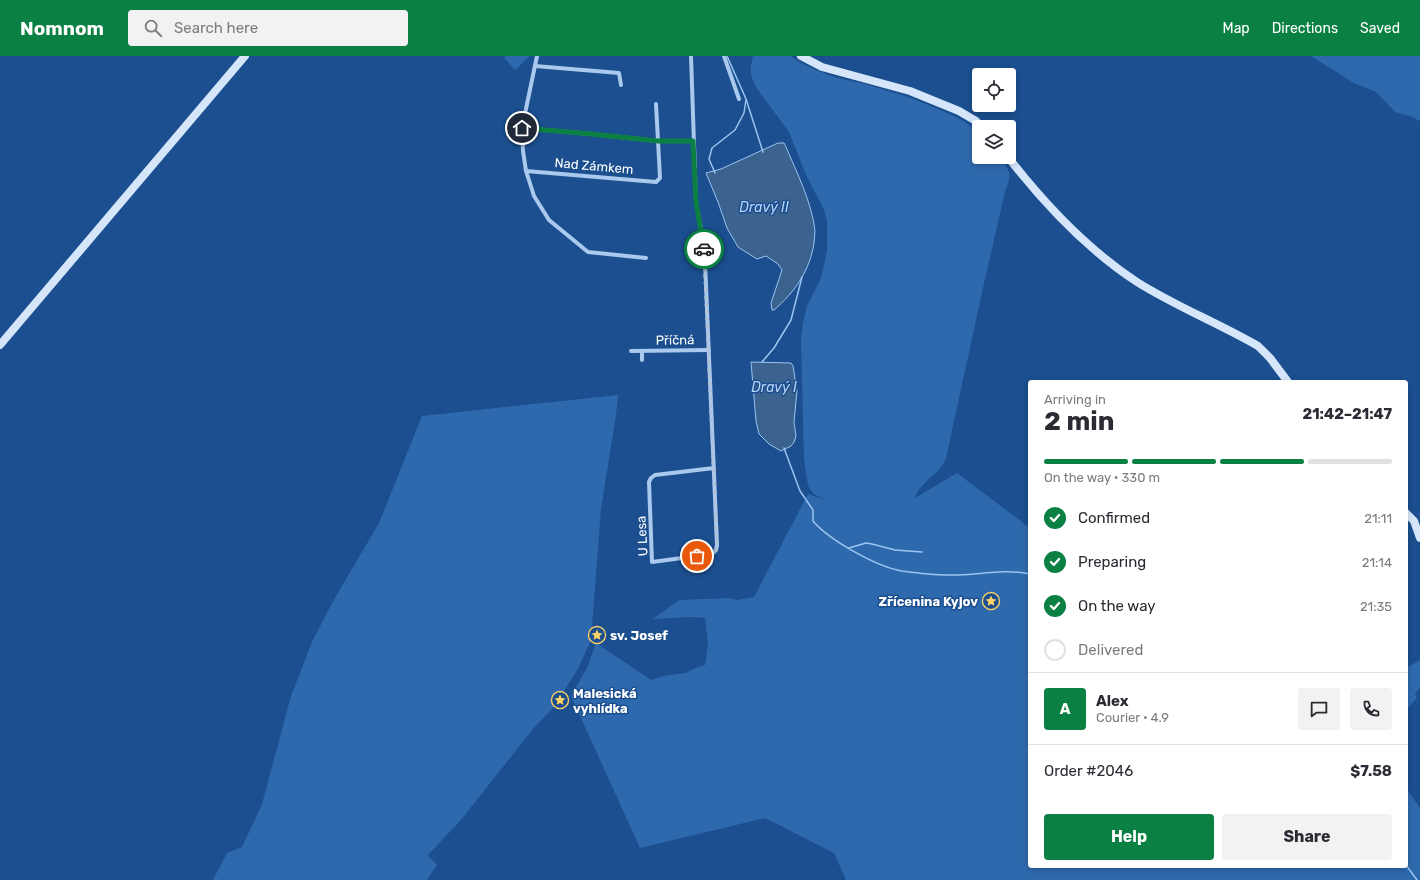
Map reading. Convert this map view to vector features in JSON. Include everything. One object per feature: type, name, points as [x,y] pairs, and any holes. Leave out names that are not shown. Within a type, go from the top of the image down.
[{"type":"street","points":[[0,345],[245,56]]},
{"type":"street","points":[[538,56],[522,128],[526,171],[534,196],[549,220],[558,229],[588,252],[646,258]]},
{"type":"street","points":[[691,56],[696,202],[704,250],[714,468]]},
{"type":"street","points":[[724,56],[739,99]]},
{"type":"street","points":[[801,56],[822,67],[910,91],[959,111],[974,120]]},
{"type":"street","points":[[535,66],[619,73],[621,85]]},
{"type":"street","points":[[656,104],[658,141]]},
{"type":"street","points":[[522,128],[658,141],[693,141]]},
{"type":"street","name":"Nad Zámkem","points":[[526,171],[653,182],[659,180],[658,141]]},
{"type":"street","points":[[1013,164],[1025,179],[1074,231],[1115,267],[1144,286],[1258,346],[1270,358],[1286,380]]},
{"type":"street","name":"Příčná","points":[[631,351],[709,350]]},
{"type":"street","name":"Příčná","points":[[642,351],[642,360]]},
{"type":"street","name":"U Lesa","points":[[714,468],[716,550],[712,554],[652,562],[649,482],[651,478],[655,475],[714,468]]},
{"type":"street","points":[[1408,515],[1414,521],[1420,538]]},
{"type":"shaded area","points":[[506,56],[530,56],[515,70],[504,58]]},
{"type":"shaded area","points":[[753,56],[791,56],[799,62],[837,78],[865,84],[911,98],[962,120],[972,127],[972,164],[1005,164],[1008,168],[1009,180],[985,279],[946,458],[939,469],[918,492],[915,498],[957,473],[1028,526],[1028,868],[1408,868],[1408,791],[1420,808],[1420,880],[846,880],[834,853],[765,818],[640,848],[571,696],[588,666],[596,643],[651,680],[663,676],[686,673],[705,665],[708,644],[705,618],[692,617],[653,619],[679,600],[730,598],[737,600],[754,597],[808,494],[828,501],[814,494],[809,488],[807,480],[804,459],[801,339],[807,306],[821,278],[824,265],[827,250],[827,221],[824,210],[806,175],[789,132],[758,90],[753,81],[751,70]]},
{"type":"shaded area","points":[[1311,56],[1420,56],[1420,121],[1410,116],[1395,112],[1376,92],[1354,83]]},
{"type":"shaded area","points":[[618,395],[601,509],[591,640],[578,669],[553,708],[533,729],[460,821],[428,855],[437,865],[427,880],[213,880],[227,853],[242,847],[262,804],[291,696],[312,642],[332,603],[379,523],[422,416]]},
{"type":"shaded area","points":[[1420,660],[1420,687],[1415,694],[1417,698],[1408,708],[1408,667]]},
{"type":"water","name":"Dravý II","points":[[778,143],[784,143],[799,178],[811,210],[815,232],[812,253],[805,271],[789,296],[774,310],[772,310],[771,303],[782,270],[778,264],[766,256],[757,259],[738,247],[727,228],[706,173],[721,169]]},
{"type":"water","name":"Dravý I","points":[[751,362],[791,363],[793,366],[797,391],[794,422],[796,436],[791,446],[781,451],[769,444],[759,434],[756,421]]},
{"type":"waterway","points":[[727,56],[746,99],[763,152]]},
{"type":"waterway","points":[[715,173],[709,159],[712,148],[735,130],[744,113],[746,100]]},
{"type":"waterway","points":[[762,362],[774,348],[791,320],[802,277]]},
{"type":"waterway","points":[[784,448],[800,491],[813,510],[813,521],[830,536],[854,552],[892,568],[925,574],[958,575],[999,572],[1028,574]]},
{"type":"waterway","points":[[849,548],[866,543],[895,550],[922,552]]},
{"type":"waterway","points":[[1408,868],[1417,880]]},
{"type":"way so far","points":[[697,556],[712,554],[716,550],[717,545],[704,249]]},
{"type":"place","name":"Zřícenina Kyjov","points":[[991,601]]},
{"type":"place","name":"sv. Josef","points":[[597,635]]},
{"type":"place","name":"Malesická vyhlídka","points":[[560,700]]},
{"type":"route","points":[[522,128],[658,141],[693,141],[696,202],[704,249]]}]
